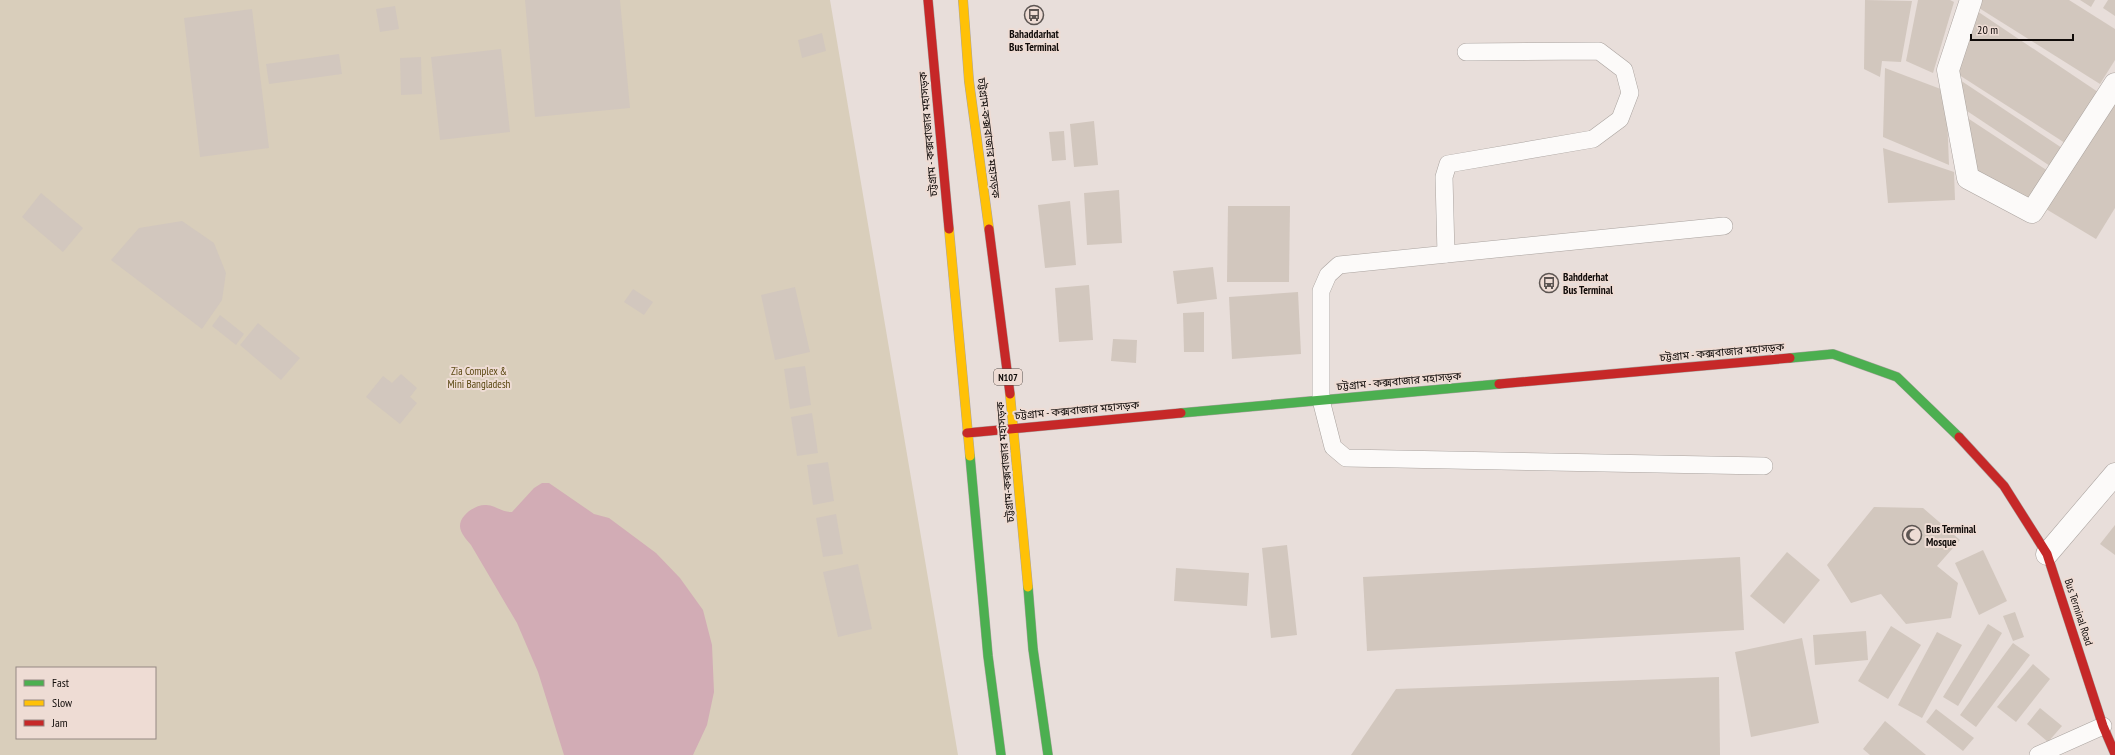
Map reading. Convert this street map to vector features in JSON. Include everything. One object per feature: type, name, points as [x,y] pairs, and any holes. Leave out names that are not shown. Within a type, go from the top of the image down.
[{"type":"main road","name":"চট্টগ্রাম - কক্সবাজার মহাসড়ক","points":[[928,0],[988,656],[1001,755]]},
{"type":"main road","name":"চট্টগ্রাম-কক্সবাজার মহাসড়ক","points":[[963,0],[969,81],[1015,428],[1033,649],[1048,755]]},
{"type":"main road","name":"চট্টগ্রাম - কক্সবাজার মহাসড়ক","points":[[968,433],[1833,354]]},
{"type":"main road","name":"Bus Terminal Road","points":[[1833,354],[1897,377],[1971,448],[2004,486],[2047,554],[2103,726],[2115,754]]},
{"type":"street","points":[[1971,0],[1948,70],[1968,178],[2032,212],[2115,84]]},
{"type":"street","points":[[2047,554],[2115,474]]},
{"type":"lane","points":[[1446,254],[1444,177],[1448,164],[1593,139],[1620,119],[1630,93],[1624,70],[1599,51],[1466,52]]},
{"type":"lane","points":[[1724,226],[1339,265],[1328,275],[1321,291],[1321,400],[1333,447],[1346,458],[1764,466]]},
{"type":"lane","points":[[2038,755],[2103,726]]},
{"type":"green space","name":"Zia Complex & Mini Bangladesh","points":[[0,0],[830,0],[958,755],[0,755]]},
{"type":"shaded area","points":[[542,483],[549,483],[594,514],[609,518],[656,553],[680,578],[703,610],[712,645],[714,692],[707,725],[693,755],[564,755],[538,672],[517,623],[460,529],[462,518],[469,511],[481,505],[488,505],[512,512],[534,488]]},
{"type":"building","points":[[525,0],[620,0],[630,108],[535,117]]},
{"type":"building","points":[[1865,0],[1912,1],[1901,62],[1882,61],[1880,77],[1864,69]]},
{"type":"building","points":[[1918,0],[1950,0],[1954,2],[1933,73],[1906,61]]},
{"type":"building","points":[[1981,0],[2069,0],[2115,29],[2115,60],[2100,84],[1979,8]]},
{"type":"building","points":[[2080,0],[2095,0],[2091,7]]},
{"type":"building","points":[[2108,0],[2115,0],[2115,16],[2103,8]]},
{"type":"building","points":[[395,6],[399,29],[380,32],[376,9]]},
{"type":"building","points":[[252,9],[269,148],[200,157],[184,18]]},
{"type":"building","points":[[1977,11],[2098,92],[2065,143],[1956,73]]},
{"type":"building","points":[[822,33],[826,51],[802,58],[798,40]]},
{"type":"building","points":[[501,49],[510,132],[440,140],[431,57]]},
{"type":"building","points":[[339,54],[342,74],[269,84],[266,64]]},
{"type":"building","points":[[421,57],[422,94],[401,95],[400,58]]},
{"type":"building","points":[[1885,68],[1946,91],[1949,165],[1883,137]]},
{"type":"building","points":[[1960,80],[2062,148],[2050,166],[1964,109]]},
{"type":"building","points":[[2115,96],[2115,208],[2096,239],[2046,209]]},
{"type":"building","points":[[1966,117],[2048,171],[2028,204],[1972,169]]},
{"type":"building","points":[[1094,121],[1098,165],[1074,167],[1070,124]]},
{"type":"building","points":[[1064,131],[1066,160],[1052,161],[1049,132]]},
{"type":"building","points":[[1883,148],[1954,172],[1955,200],[1888,203]]},
{"type":"building","points":[[1119,190],[1122,243],[1087,245],[1084,193]]},
{"type":"building","points":[[41,193],[83,228],[63,252],[22,217]]},
{"type":"building","points":[[1070,201],[1076,265],[1045,268],[1038,205]]},
{"type":"building","points":[[1228,206],[1290,206],[1289,282],[1227,282]]},
{"type":"building","points":[[182,221],[214,243],[226,273],[222,300],[202,329],[111,260],[139,228]]},
{"type":"building","points":[[1213,267],[1217,299],[1177,304],[1173,271]]},
{"type":"building","points":[[1089,285],[1093,340],[1059,342],[1055,288]]},
{"type":"building","points":[[795,287],[810,352],[775,360],[761,295]]},
{"type":"building","points":[[633,289],[653,302],[644,315],[624,302]]},
{"type":"building","points":[[1298,292],[1301,354],[1232,359],[1229,297]]},
{"type":"building","points":[[1204,312],[1204,352],[1184,352],[1183,313]]},
{"type":"building","points":[[220,315],[244,334],[236,345],[212,326]]},
{"type":"building","points":[[258,323],[300,358],[281,380],[240,345]]},
{"type":"building","points":[[1113,339],[1137,340],[1136,363],[1111,361]]},
{"type":"building","points":[[805,366],[811,405],[790,409],[784,369]]},
{"type":"building","points":[[401,374],[417,388],[410,397],[417,403],[400,424],[366,397],[383,376],[392,383]]},
{"type":"building","points":[[812,413],[818,453],[797,456],[791,417]]},
{"type":"building","points":[[828,462],[834,501],[813,505],[807,465]]},
{"type":"building","points":[[1874,507],[1923,508],[1960,540],[1937,566],[1958,583],[1951,618],[1906,624],[1881,594],[1851,603],[1827,565]]},
{"type":"building","points":[[836,514],[843,554],[823,557],[816,518]]},
{"type":"building","points":[[2115,525],[2115,555],[2100,544]]},
{"type":"building","points":[[1287,545],[1297,635],[1271,638],[1262,548]]},
{"type":"building","points":[[1983,550],[2007,601],[1979,615],[1955,563]]},
{"type":"building","points":[[1787,552],[1820,580],[1784,624],[1750,596]]},
{"type":"building","points":[[1740,557],[1744,630],[1367,651],[1363,577]]},
{"type":"building","points":[[858,564],[872,629],[838,637],[823,572]]},
{"type":"building","points":[[1176,568],[1249,573],[1247,606],[1174,601]]},
{"type":"building","points":[[2015,612],[2024,637],[2013,641],[2003,616]]},
{"type":"building","points":[[1988,624],[2002,633],[1958,706],[1943,697]]},
{"type":"building","points":[[1891,626],[1921,645],[1888,699],[1858,681]]},
{"type":"building","points":[[1866,631],[1868,660],[1815,665],[1813,635]]},
{"type":"building","points":[[1937,632],[1962,645],[1922,718],[1898,705]]},
{"type":"building","points":[[1802,638],[1819,723],[1751,737],[1735,652]]},
{"type":"building","points":[[2013,643],[2030,655],[1976,727],[1960,715]]},
{"type":"building","points":[[2033,664],[2050,679],[2016,722],[1997,707]]},
{"type":"building","points":[[1719,677],[1720,755],[1351,755],[1396,689]]},
{"type":"building","points":[[2040,708],[2062,726],[2048,742],[2027,724]]},
{"type":"building","points":[[1936,709],[1974,738],[1963,751],[1926,722]]},
{"type":"building","points":[[1885,721],[1926,755],[1870,755],[1863,749]]},
{"type":"traffic: fast","points":[[1790,358],[1833,354],[1897,377],[1959,437]]},
{"type":"traffic: fast","points":[[1181,413],[1499,384]]},
{"type":"traffic: fast","points":[[970,456],[988,656],[1001,755]]},
{"type":"traffic: fast","points":[[1028,587],[1033,649],[1048,755]]},
{"type":"traffic: slow","points":[[963,0],[969,81],[989,229]]},
{"type":"traffic: slow","points":[[949,229],[970,456]]},
{"type":"traffic: slow","points":[[1010,394],[1028,587]]},
{"type":"traffic: jam","points":[[928,0],[949,229]]},
{"type":"traffic: jam","points":[[989,229],[1010,394]]},
{"type":"traffic: jam","points":[[1499,384],[1790,358]]},
{"type":"traffic: jam","points":[[967,433],[1181,413]]},
{"type":"traffic: jam","points":[[1959,437],[2004,486],[2047,554],[2103,726],[2115,754]]},
{"type":"place","name":"Bahaddarhat Bus Terminal","points":[[1034,15]]},
{"type":"place","name":"Bahdderhat Bus Terminal","points":[[1549,283]]},
{"type":"place","name":"Bus Terminal Mosque","points":[[1912,535]]}]
